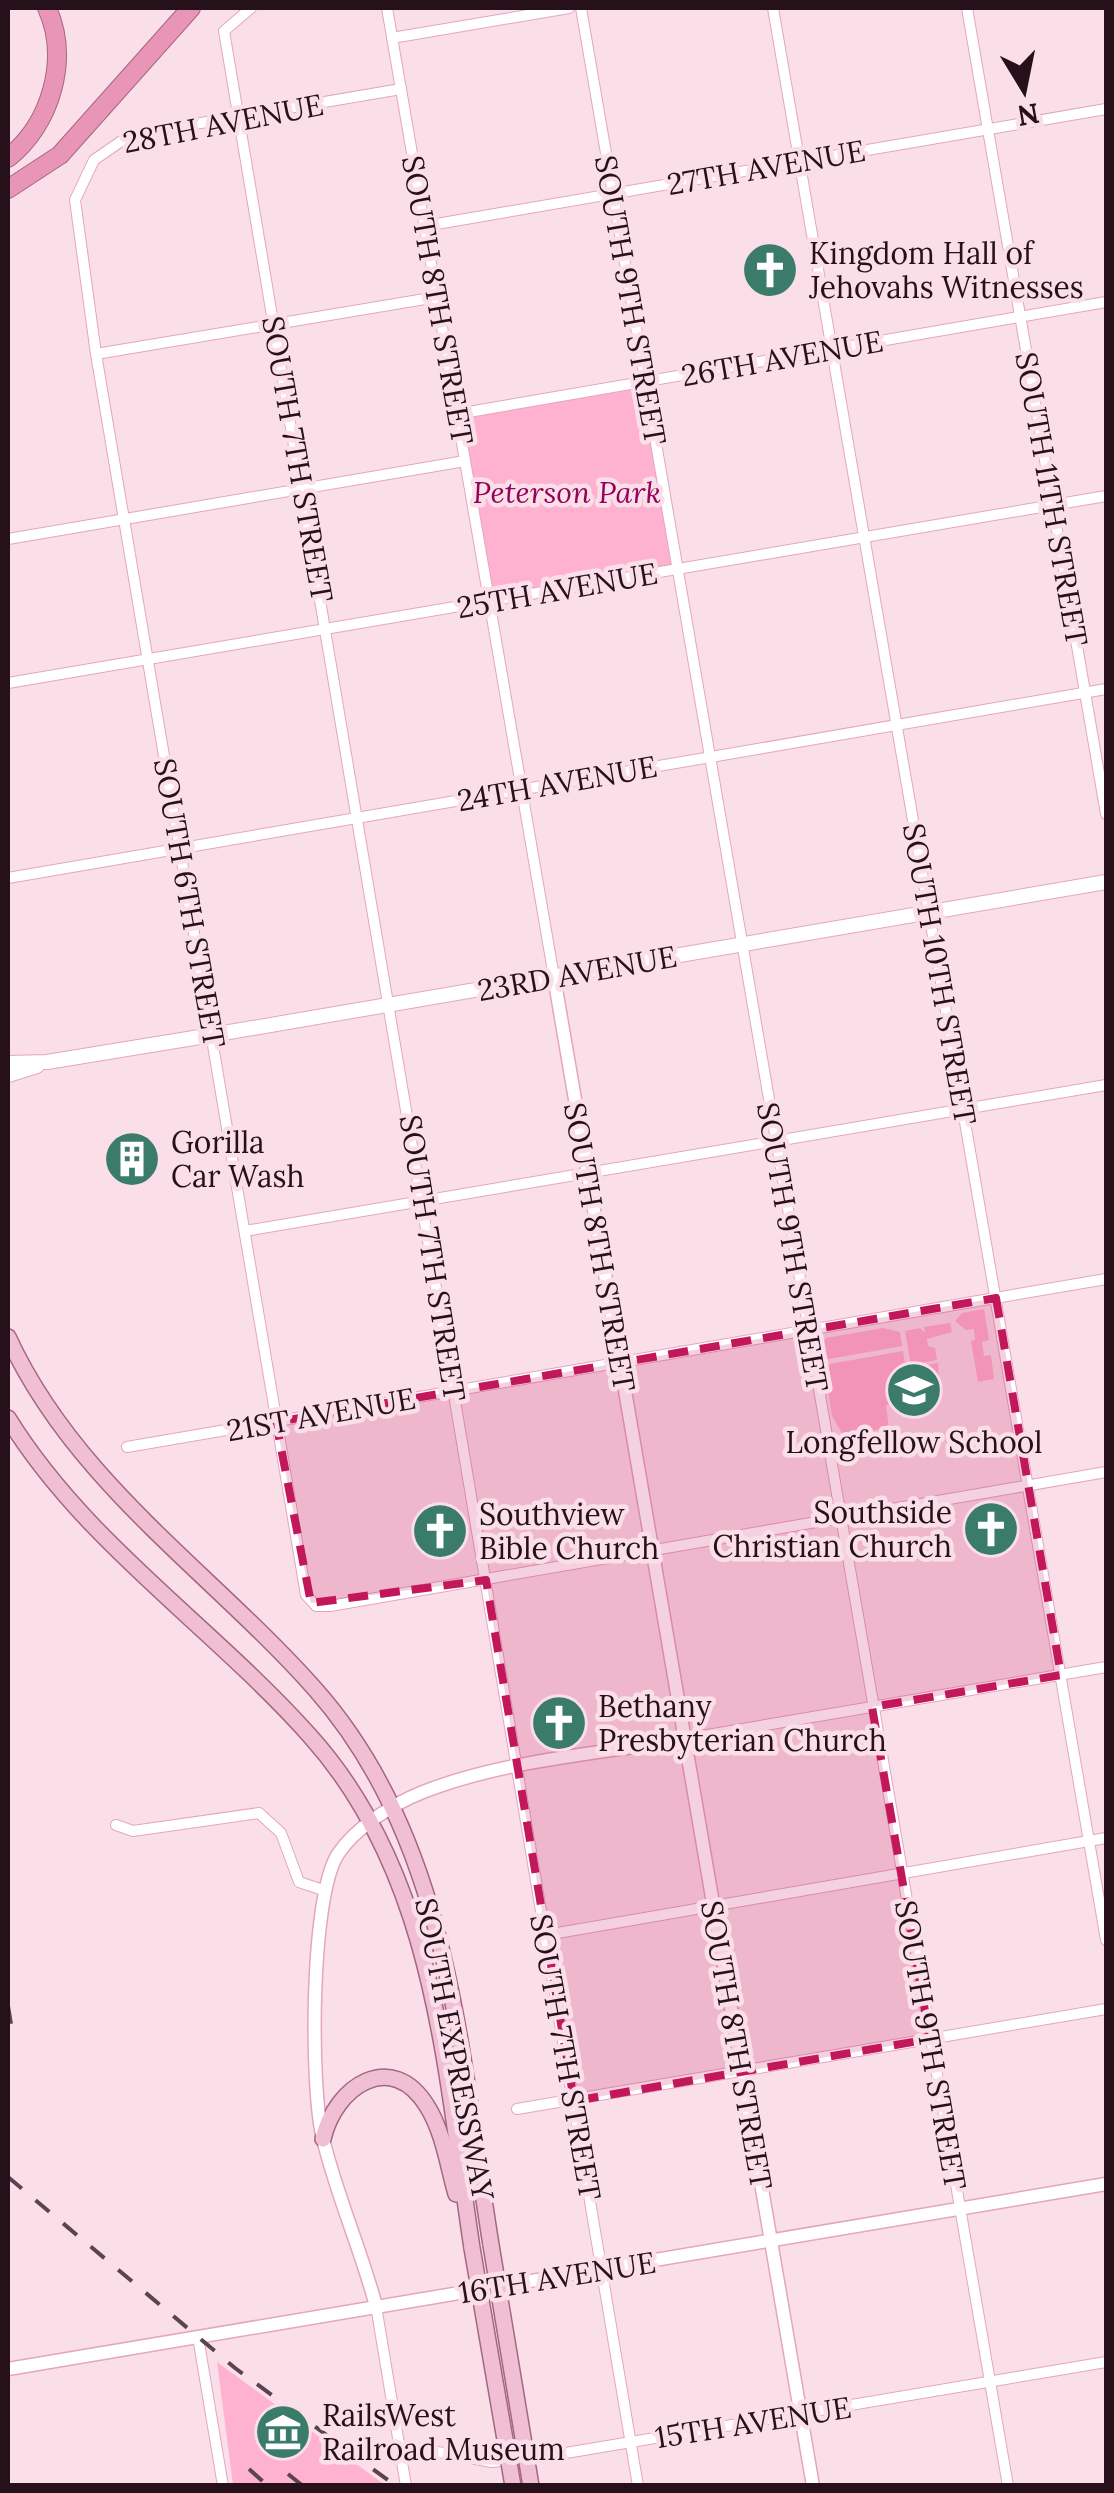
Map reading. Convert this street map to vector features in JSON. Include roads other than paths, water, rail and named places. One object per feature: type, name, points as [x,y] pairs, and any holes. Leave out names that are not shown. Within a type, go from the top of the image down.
[{"type":"highway","points":[[8,158],[41,120],[56,73],[54,33],[47,8]]},
{"type":"highway","points":[[8,189],[60,155],[190,8]]},
{"type":"main road","name":"23RD AVENUE","points":[[8,1075],[47,1062],[1106,882]]},
{"type":"main road","name":"23RD AVENUE","points":[[8,1062],[47,1062]]},
{"type":"main road","name":"SOUTH EXPRESSWAY","points":[[8,1337],[67,1438],[116,1494],[316,1691],[363,1753],[418,1865],[440,1938],[531,2486]]},
{"type":"main road","name":"SOUTH EXPRESSWAY","points":[[8,1418],[76,1507],[312,1738],[371,1822],[404,1892],[425,1958],[512,2486]]},
{"type":"main road","points":[[322,2139],[335,2104],[354,2086],[382,2079],[416,2092],[433,2118],[472,2248]]},
{"type":"street","name":"SOUTH 7TH STREET","points":[[251,8],[224,31],[638,2486]]},
{"type":"street","name":"SOUTH 8TH STREET","points":[[388,8],[813,2486]]},
{"type":"street","points":[[392,38],[569,8]]},
{"type":"street","name":"SOUTH 9TH STREET","points":[[580,8],[1008,2486]]},
{"type":"street","name":"SOUTH 10TH STREET","points":[[773,8],[1106,1940]]},
{"type":"street","name":"SOUTH 11TH STREET","points":[[967,8],[1106,814]]},
{"type":"street","name":"28TH AVENUE","points":[[75,200],[87,170],[114,142],[401,89]]},
{"type":"street","name":"27TH AVENUE","points":[[425,226],[1106,109]]},
{"type":"street","name":"SOUTH 6TH STREET","points":[[75,200],[96,354],[304,1590],[311,1603],[330,1606],[486,1580]]},
{"type":"street","points":[[96,354],[437,296]]},
{"type":"street","name":"26TH AVENUE","points":[[457,414],[1106,302]]},
{"type":"street","points":[[8,540],[465,461]]},
{"type":"street","name":"25TH AVENUE","points":[[8,683],[1106,496]]},
{"type":"street","name":"24TH AVENUE","points":[[8,878],[1106,688]]},
{"type":"street","points":[[245,1231],[1106,1085]]},
{"type":"street","name":"21ST AVENUE","points":[[127,1447],[1106,1279]]},
{"type":"street","points":[[486,1580],[1106,1472]]},
{"type":"street","points":[[406,2486],[376,2306],[322,2139],[317,2077],[323,1890],[340,1850],[392,1808],[456,1781],[1106,1666]]},
{"type":"street","points":[[116,1825],[133,1831],[259,1813],[280,1833],[295,1877],[305,1886],[323,1890]]},
{"type":"street","points":[[546,1935],[1106,1838]]},
{"type":"street","points":[[517,2109],[1106,2009]]},
{"type":"street","name":"16TH AVENUE","points":[[8,2369],[1106,2184]]},
{"type":"street","points":[[198,2337],[223,2486]]},
{"type":"street","name":"15TH AVENUE","points":[[400,2445],[492,2462],[801,2415],[1106,2362]]},
{"type":"railway","points":[[8,2006],[11,2024]]},
{"type":"railway","points":[[8,2177],[235,2368],[396,2486]]},
{"type":"railway","points":[[249,2469],[268,2486]]},
{"type":"railway","points":[[288,2474],[303,2486]]},
{"type":"place","name":"Kingdom Hall of Jehovahs Witnesses","points":[[770,270]]},
{"type":"place","name":"Gorilla Car Wash","points":[[132,1159]]},
{"type":"place","name":"Longfellow School","points":[[914,1390]]},
{"type":"place","name":"Southside Christian Church","points":[[991,1529]]},
{"type":"place","name":"Southview Bible Church","points":[[440,1531]]},
{"type":"place","name":"Bethany Presbyterian Church","points":[[559,1723]]},
{"type":"place","name":"RailsWest Railroad Museum","points":[[283,2432]]},
{"type":"park label","name":"Peterson Park","points":[[567,492]]}]
